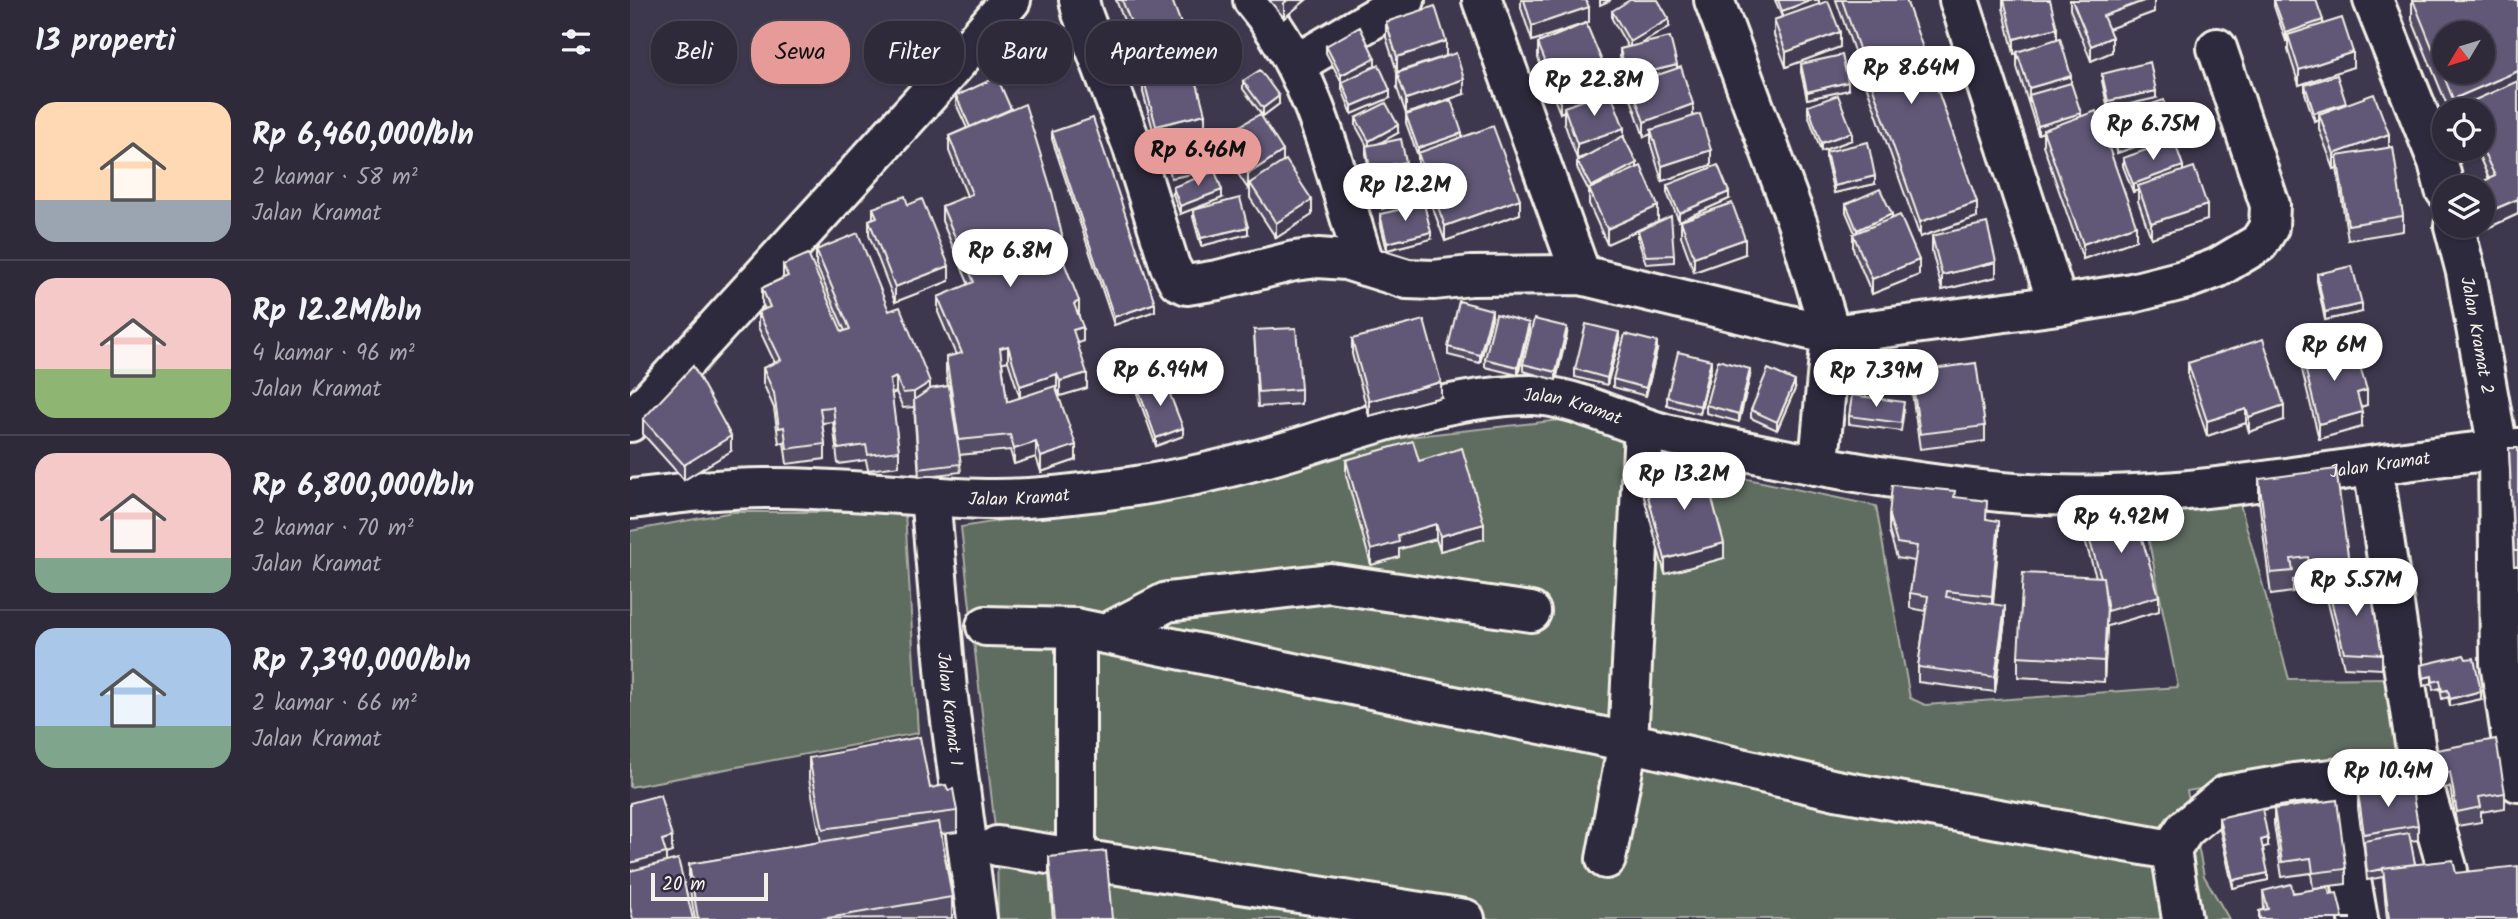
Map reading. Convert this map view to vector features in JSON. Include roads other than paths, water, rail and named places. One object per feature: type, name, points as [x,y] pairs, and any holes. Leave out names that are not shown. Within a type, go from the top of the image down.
[{"type":"street","points":[[630,422],[937,86],[1011,0]]},
{"type":"street","points":[[1079,0],[1132,145],[1170,266],[1178,281],[1187,285],[1197,284],[1275,265],[1318,258],[1346,260],[1407,279],[1581,275],[1831,335],[2132,293],[2217,268],[2259,243],[2269,227],[2270,205],[2217,48]]},
{"type":"street","points":[[1252,0],[1284,42],[1296,64],[1317,116],[1365,266]]},
{"type":"street","points":[[1296,64],[1405,0]]},
{"type":"street","points":[[1482,0],[1581,275]]},
{"type":"street","points":[[1714,0],[1798,225],[1831,335],[1820,451],[1815,466]]},
{"type":"street","points":[[2373,0],[2441,175]]},
{"type":"street","points":[[1969,3],[2058,305]]},
{"type":"street","name":"Jalan Kramat 2","points":[[2457,238],[2508,449],[2509,662],[2518,782]]},
{"type":"street","name":"Jalan Kramat","points":[[630,499],[690,492],[766,488],[1011,499],[1130,487],[1252,461],[1377,422],[1433,408],[1538,395],[1558,398],[1644,429],[1815,466],[1998,492],[2044,495],[2123,495],[2209,487],[2508,449]]},
{"type":"street","points":[[1606,859],[1628,742],[1644,429]]},
{"type":"street","points":[[2373,466],[2419,769],[2448,871]]},
{"type":"street","name":"Jalan Kramat 1","points":[[930,496],[947,690],[977,919]]},
{"type":"street","points":[[1090,631],[1167,602],[1330,583],[1531,612]]},
{"type":"street","points":[[986,626],[1090,631],[1628,742],[1836,790],[2171,850]]},
{"type":"street","points":[[1076,857],[1090,631]]},
{"type":"street","points":[[2182,919],[2171,850],[2185,829],[2226,795],[2295,783],[2419,769]]},
{"type":"street","points":[[2342,778],[2339,811],[2358,919]]},
{"type":"street","points":[[997,846],[1465,919]]}]
